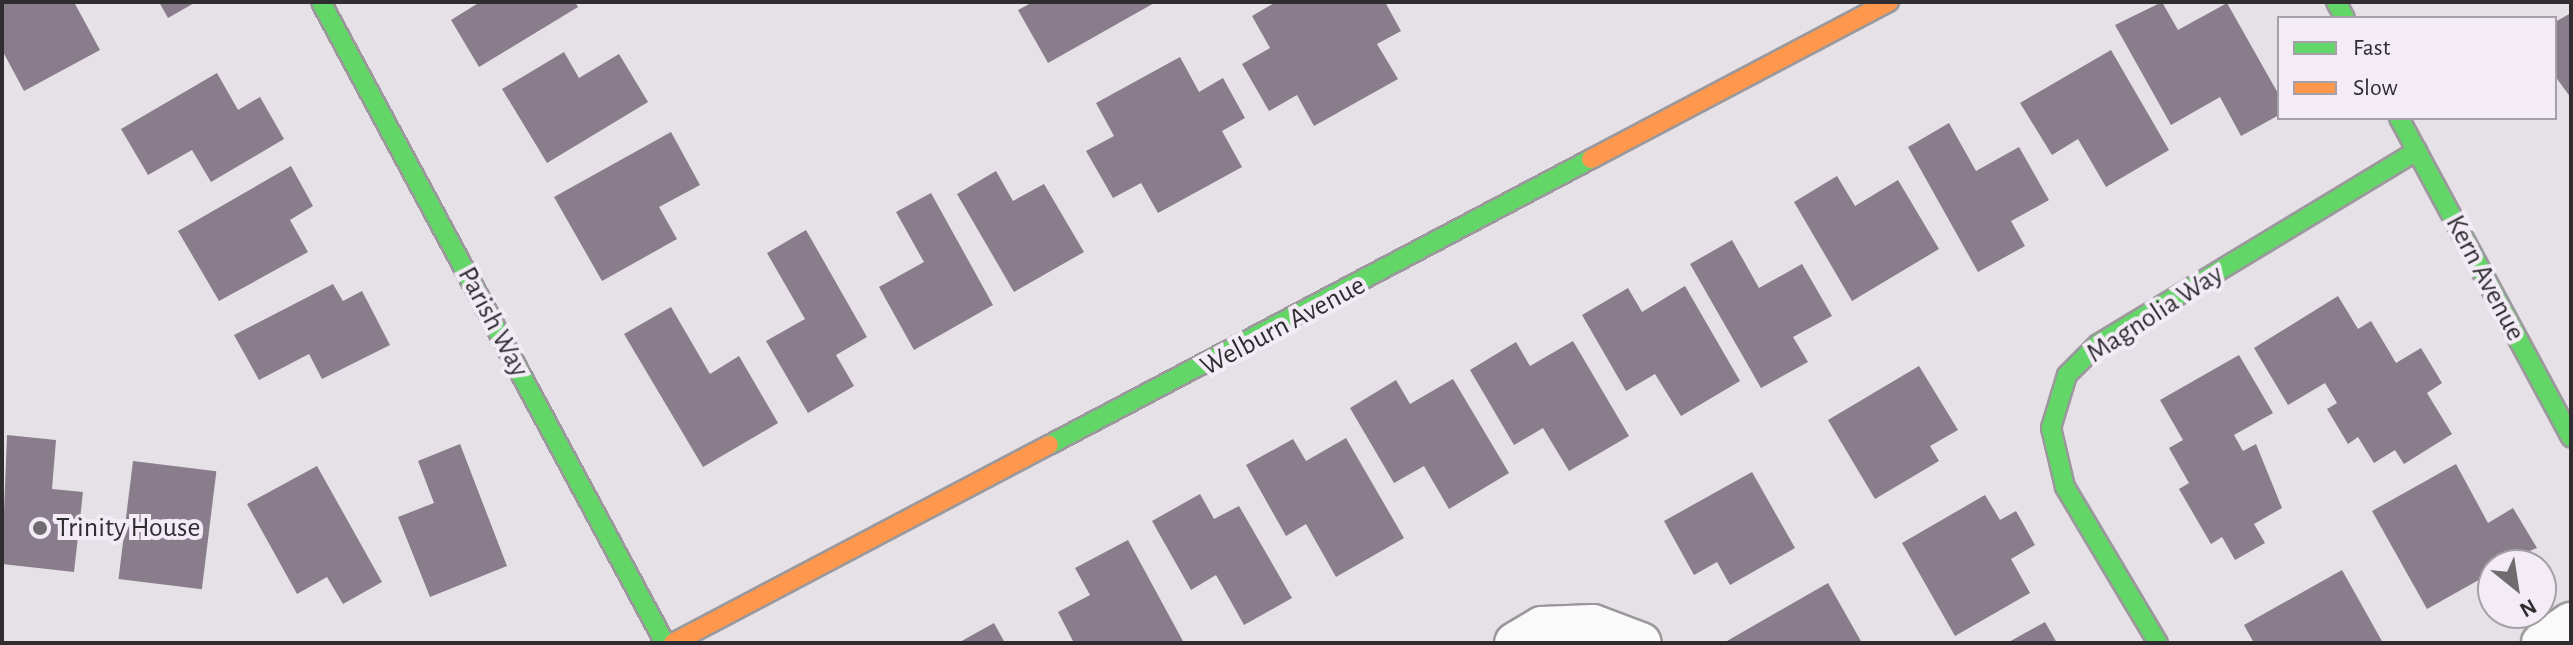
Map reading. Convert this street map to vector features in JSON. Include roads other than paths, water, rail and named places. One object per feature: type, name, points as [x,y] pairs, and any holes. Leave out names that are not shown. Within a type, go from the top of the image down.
[{"type":"street","name":"Parish Way","points":[[321,2],[665,643]]},
{"type":"street","name":"Welburn Avenue","points":[[673,643],[1889,2]]},
{"type":"street","name":"Kern Avenue","points":[[2400,120],[2571,438]]},
{"type":"street","name":"Magnolia Way","points":[[2158,643],[2065,487],[2051,428],[2067,375],[2098,344],[2417,151]]},
{"type":"street","points":[[2542,643],[2571,623]]},
{"type":"street","points":[[1515,643],[1542,627],[1593,625],[1641,643]]},
{"type":"place","name":"Trinity House","points":[[40,528]]}]
